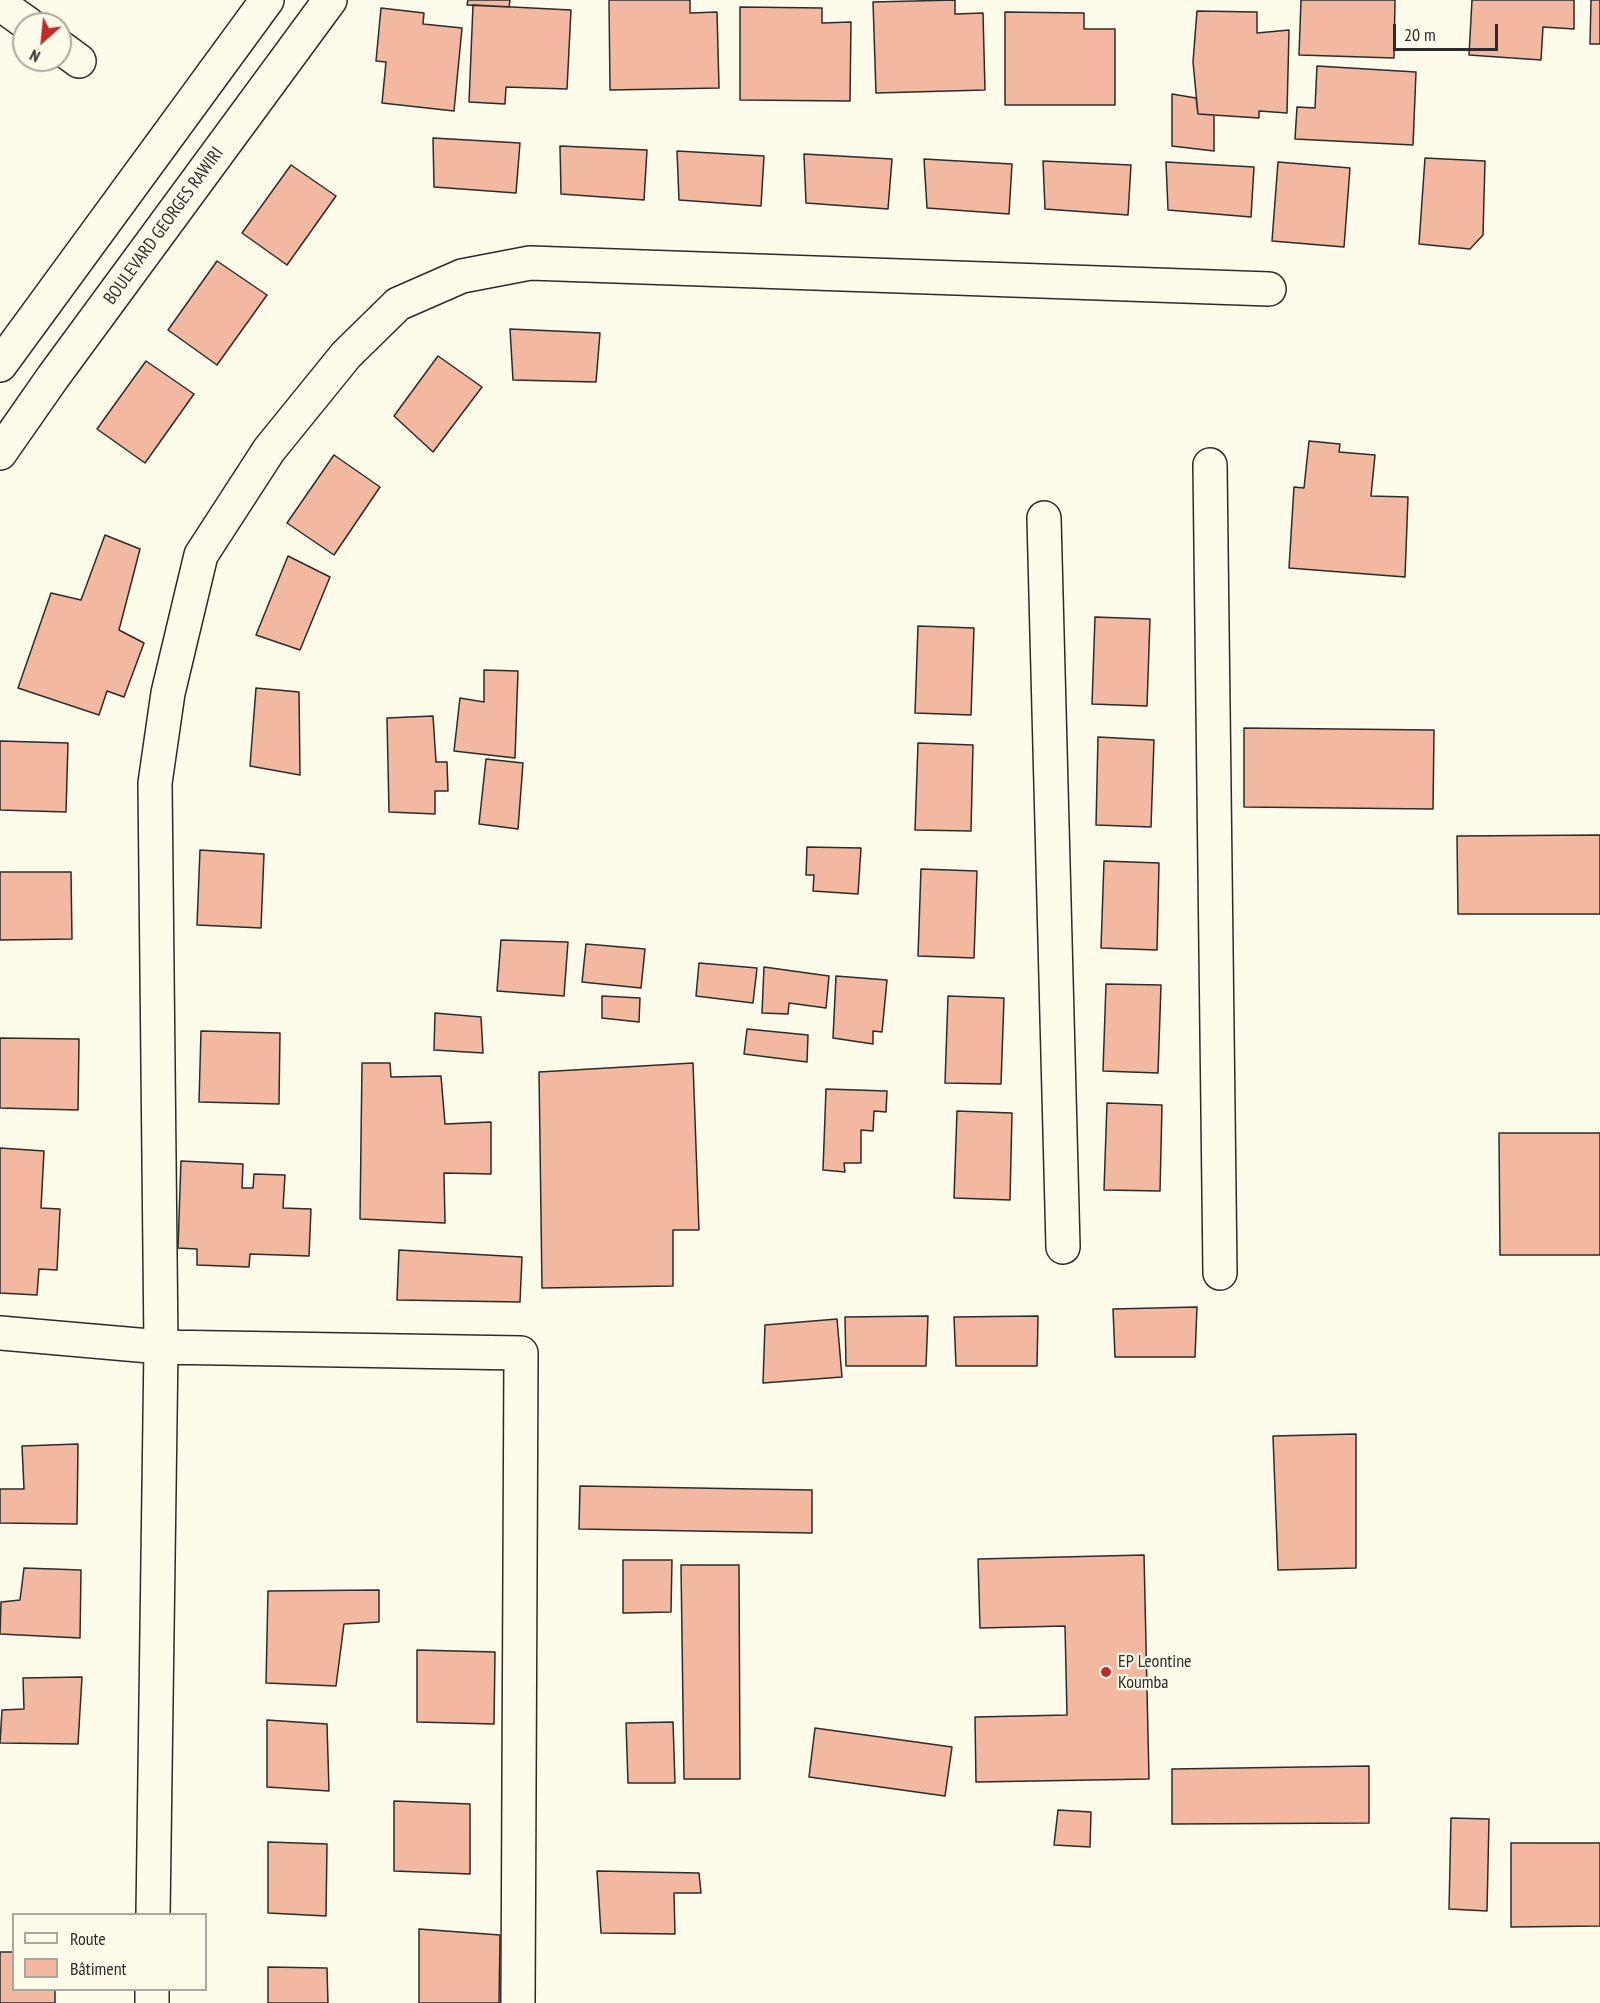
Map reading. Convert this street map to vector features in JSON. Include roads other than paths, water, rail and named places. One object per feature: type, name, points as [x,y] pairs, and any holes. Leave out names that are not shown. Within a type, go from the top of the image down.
[{"type":"street","points":[[0,364],[267,0]]},
{"type":"street","name":"BOULEVARD GEORGES RAWIRI","points":[[0,453],[52,377],[330,0]]},
{"type":"street","points":[[153,1913],[161,1347],[155,783],[168,693],[201,555],[269,450],[346,355],[398,304],[462,276],[530,263],[1269,289]]},
{"type":"street","points":[[1210,465],[1220,1273]]},
{"type":"street","points":[[1044,518],[1063,1247]]},
{"type":"street","points":[[0,1333],[161,1347],[521,1353],[518,2003]]},
{"type":"place","name":"EP Leontine Koumba","points":[[1106,1672]]}]
